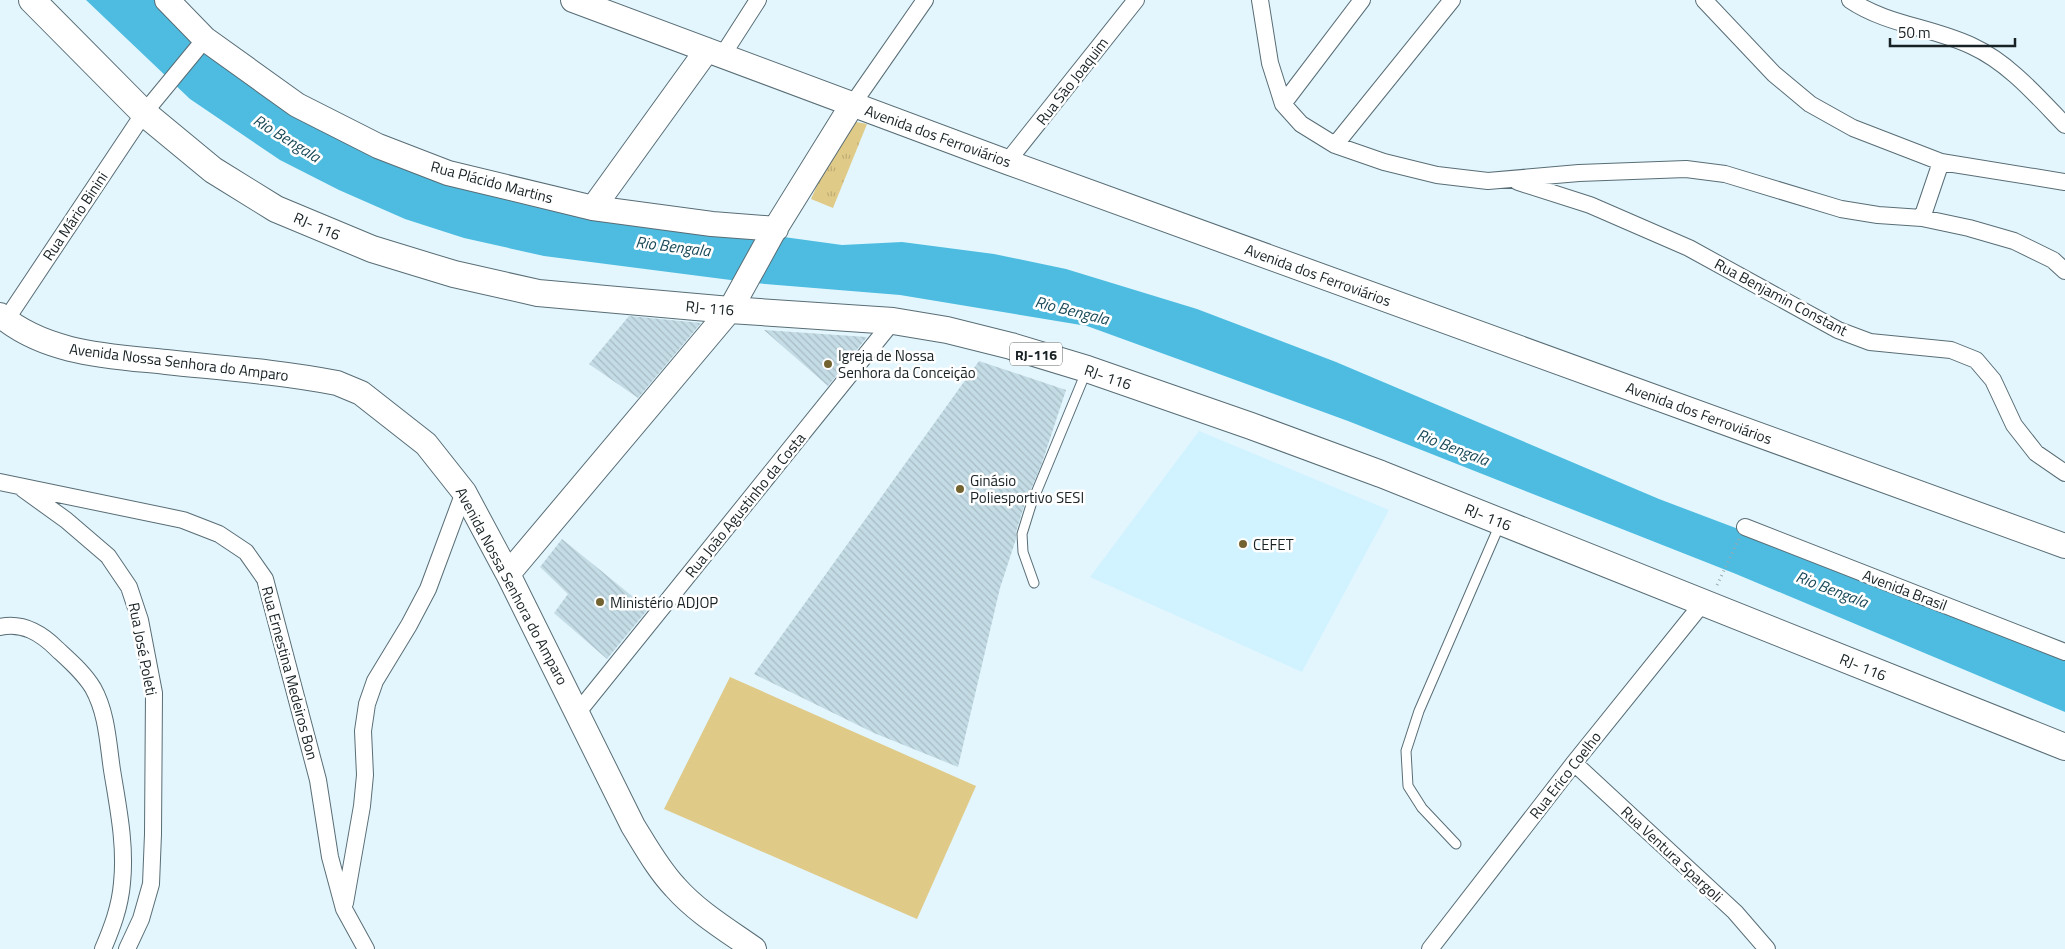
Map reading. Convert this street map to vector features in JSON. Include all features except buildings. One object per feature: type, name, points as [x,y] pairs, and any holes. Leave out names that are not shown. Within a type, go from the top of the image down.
[{"type":"main road","name":"RJ- 116","points":[[32,0],[149,106],[213,170],[276,209],[372,249],[454,274],[538,293],[734,303],[893,321],[947,330],[1087,369],[1251,426],[1502,522],[1710,594],[2065,747]]},
{"type":"main road","name":"Rua Plácido Martins","points":[[167,0],[203,41],[297,105],[378,146],[448,173],[593,208],[774,232]]},
{"type":"main road","name":"Avenida dos Ferroviários","points":[[573,0],[1007,162],[2065,546]]},
{"type":"main road","points":[[593,208],[714,53]]},
{"type":"main road","points":[[508,574],[734,303],[774,232],[852,105]]},
{"type":"main road","name":"Avenida Nossa Senhora do Amparo","points":[[3,317],[29,336],[67,348],[106,355],[319,379],[350,387],[361,393],[426,444],[464,492],[578,712],[633,826],[675,887],[708,917],[754,949]]},
{"type":"street","points":[[714,53],[758,0]]},
{"type":"street","points":[[852,105],[925,0]]},
{"type":"street","name":"Rua São Joaquim","points":[[1007,162],[1136,0]]},
{"type":"street","name":"Rua Benjamin Constant","points":[[1260,0],[1270,63],[1283,104],[1301,124],[1335,145],[1384,162],[1437,175],[1488,181],[1579,173],[1686,169],[1725,174],[1841,209],[1878,215],[1922,218],[1969,228],[2014,241],[2053,260],[2065,271]]},
{"type":"street","points":[[1283,104],[1362,0]]},
{"type":"street","points":[[1335,145],[1452,0]]},
{"type":"street","points":[[1704,0],[1774,74],[1810,104],[1853,128],[1942,162],[2065,182]]},
{"type":"street","points":[[1850,0],[1861,7],[1897,22],[1972,46],[2008,68],[2065,125]]},
{"type":"street","name":"Rua Mário Binini","points":[[3,317],[149,106],[203,41]]},
{"type":"street","points":[[1922,218],[1942,162]]},
{"type":"street","name":"Rua Benjamin Constant","points":[[1512,180],[1590,205],[1689,248],[1838,330],[1870,342],[1951,350],[1976,360],[1993,380],[2014,425],[2036,453],[2065,473]]},
{"type":"street","name":"Rua João Agustinho da Costa","points":[[578,712],[893,321]]},
{"type":"street","name":"Rua Ernestina Medeiros Bon","points":[[0,482],[183,520],[219,534],[246,552],[265,579],[318,780],[330,857],[344,909],[366,949]]},
{"type":"street","name":"Rua José Poleti","points":[[17,485],[66,520],[108,556],[129,586],[140,620],[154,693],[153,834],[150,884],[141,920],[127,949]]},
{"type":"street","points":[[344,909],[363,798],[365,775],[363,731],[367,704],[375,681],[409,625],[428,589],[464,492]]},
{"type":"street","name":"Avenida Brasil","points":[[1744,529],[2065,652]]},
{"type":"street","name":"Rua Erico Coelho","points":[[1430,949],[1574,763],[1710,594]]},
{"type":"street","points":[[0,627],[9,625],[27,628],[44,636],[81,671],[93,689],[103,712],[123,844],[122,884],[118,907],[104,949]]},
{"type":"street","name":"Rua Ventura Spargoli","points":[[1574,763],[1735,912],[1767,949]]},
{"type":"lane","points":[[1034,583],[1023,552],[1022,534],[1031,505],[1087,369]]},
{"type":"lane","points":[[1456,844],[1422,808],[1408,786],[1406,751],[1419,711],[1502,522]]},
{"type":"path","points":[[1710,594],[1744,529]]},
{"type":"shaded area","name":"CEFET","points":[[1199,431],[1389,510],[1302,672],[1090,577]]},
{"type":"green space","points":[[846,120],[867,124],[833,208],[811,199]]},
{"type":"green space","points":[[730,677],[976,786],[917,919],[664,809]]},
{"type":"water","name":"Rio Bengala","points":[[86,0],[155,0],[209,55],[259,93],[351,145],[420,173],[521,203],[615,219],[711,227],[842,245],[902,242],[994,254],[1066,269],[1197,309],[1336,362],[1659,499],[1968,616],[2065,656],[2065,712],[1736,574],[1348,421],[1087,326],[900,295],[754,283],[544,256],[464,238],[405,219],[339,190],[280,160],[190,99]]},
{"type":"place","name":"Igreja de Nossa Senhora da Conceição","points":[[828,364]]},
{"type":"place","name":"Ginásio Poliesportivo SESI","points":[[960,489]]},
{"type":"place","name":"CEFET","points":[[1243,544]]},
{"type":"place","name":"Ministério ADJOP","points":[[600,602]]}]
